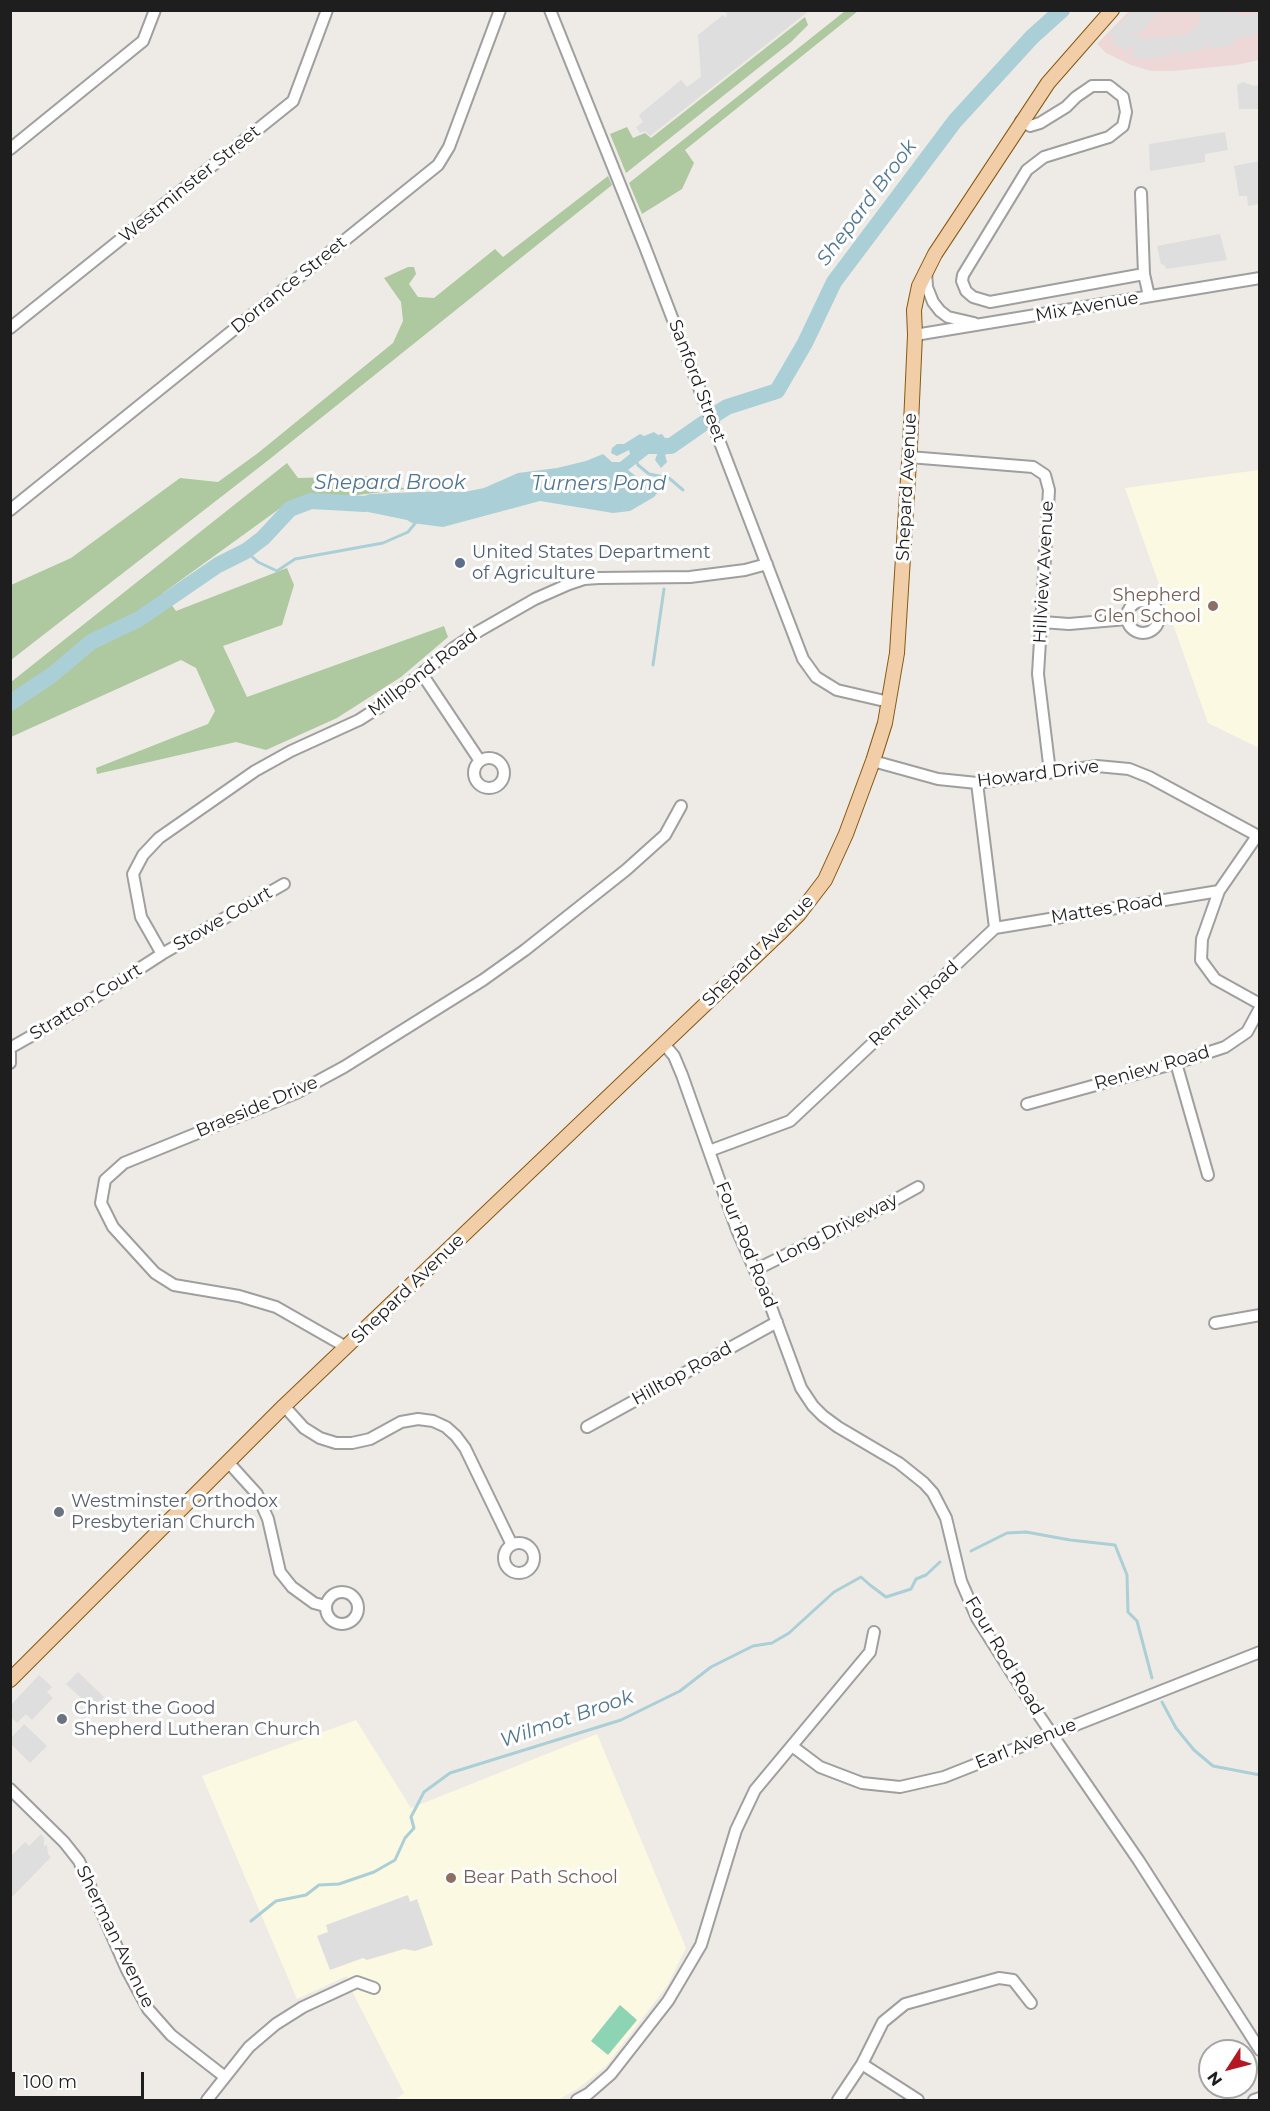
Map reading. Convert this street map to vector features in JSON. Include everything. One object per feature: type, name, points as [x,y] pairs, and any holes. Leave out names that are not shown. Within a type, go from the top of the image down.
[{"type":"main road","name":"Shepard Avenue","points":[[10,1680],[284,1406],[779,934],[813,897],[825,880],[873,761],[889,702],[897,653],[916,296],[926,270],[1021,121],[1048,83],[1112,10]]},
{"type":"street","points":[[10,149],[143,41],[155,10]]},
{"type":"street","name":"Westminster Street","points":[[10,328],[293,101],[327,10]]},
{"type":"street","name":"Dorrance Street","points":[[10,510],[438,165],[449,147],[500,10]]},
{"type":"street","name":"Sanford Street","points":[[550,10],[645,247],[803,659],[816,677],[837,690],[889,702]]},
{"type":"street","points":[[1021,121],[1030,126],[1040,123],[1066,107],[1092,86],[1109,86],[1123,97],[1126,112],[1123,126],[1108,137],[1044,158],[1027,170],[963,275],[962,281],[966,291],[973,297],[990,302],[1144,274]]},
{"type":"street","points":[[1141,194],[1144,274],[1149,296]]},
{"type":"street","points":[[926,270],[927,286],[933,302],[944,314],[962,322],[986,324]]},
{"type":"street","name":"Mix Avenue","points":[[915,335],[1260,278]]},
{"type":"street","name":"Hillview Avenue","points":[[909,457],[1033,467],[1045,475],[1049,490],[1038,674],[1050,772]]},
{"type":"street","name":"Millpond Road","points":[[162,954],[141,917],[133,874],[143,855],[159,838],[255,771],[291,751],[359,720],[381,706],[455,647],[479,631],[535,599],[569,584],[584,579],[599,578],[690,577],[745,570],[767,564]]},
{"type":"street","points":[[1042,622],[1069,624],[1127,619]]},
{"type":"street","points":[[422,674],[480,761]]},
{"type":"street","name":"Howard Drive","points":[[873,761],[938,779],[977,783],[1097,766],[1129,769],[1149,777],[1258,836]]},
{"type":"street","points":[[977,783],[995,928]]},
{"type":"street","name":"Braeside Drive","points":[[346,1347],[276,1307],[239,1296],[174,1285],[155,1273],[112,1227],[101,1203],[105,1180],[124,1163],[296,1093],[344,1067],[483,980],[525,950],[626,870],[665,835],[681,806]]},
{"type":"street","points":[[1258,836],[1219,891],[1202,939],[1202,960],[1215,979],[1260,1006]]},
{"type":"street","name":"Stowe Court","points":[[162,954],[284,884]]},
{"type":"street","name":"Mattes Road","points":[[995,928],[1219,891]]},
{"type":"street","name":"Rentell Road","points":[[709,1151],[790,1121],[995,928]]},
{"type":"street","name":"Stratton Court","points":[[10,1063],[10,1050],[162,954]]},
{"type":"street","name":"Reniew Road","points":[[1027,1104],[1176,1063],[1225,1047],[1247,1032],[1260,1006]]},
{"type":"street","name":"Four Rod Road","points":[[664,1044],[674,1056],[737,1230],[777,1322],[801,1388],[813,1406],[838,1427],[912,1473],[933,1493],[946,1518],[961,1581],[968,1600],[994,1645],[1139,1861],[1260,2050]]},
{"type":"street","points":[[1176,1063],[1208,1175]]},
{"type":"street","name":"Long Driveway","points":[[755,1270],[873,1212],[918,1187]]},
{"type":"street","points":[[1215,1323],[1260,1315]]},
{"type":"street","name":"Hilltop Road","points":[[587,1427],[777,1322]]},
{"type":"street","points":[[284,1406],[304,1428],[320,1438],[336,1443],[352,1443],[370,1439],[401,1422],[418,1419],[432,1421],[446,1427],[465,1448],[512,1545]]},
{"type":"street","points":[[228,1462],[257,1494],[268,1519],[280,1572],[292,1587],[314,1603],[326,1606]]},
{"type":"street","points":[[577,2100],[588,2094],[611,2074],[668,2001],[701,1945],[736,1830],[755,1790],[870,1652],[874,1632]]},
{"type":"street","name":"Earl Avenue","points":[[792,1746],[820,1767],[862,1783],[900,1787],[944,1777],[1260,1652]]},
{"type":"street","name":"Sherman Avenue","points":[[10,1789],[64,1842],[79,1861],[134,1984],[148,2009],[171,2035],[225,2077]]},
{"type":"street","points":[[838,2100],[862,2064],[883,2022],[905,2004],[999,1978],[1018,1983],[1031,2003]]},
{"type":"street","points":[[207,2100],[254,2042],[271,2027],[293,2013],[357,1983],[374,1988]]},
{"type":"street","points":[[862,2064],[918,2100]]},
{"type":"street","points":[[1254,2100],[1260,2098]]},
{"type":"shaded area","points":[[1133,10],[1160,11],[1137,36],[1132,32],[1133,35],[1144,39],[1186,35],[1201,23],[1199,15],[1205,10],[1223,11],[1224,15],[1237,11],[1239,17],[1259,14],[1259,34],[1235,39],[1236,45],[1209,49],[1207,42],[1205,43],[1206,49],[1177,54],[1176,47],[1173,48],[1173,55],[1145,59],[1133,58],[1133,46],[1130,46],[1127,52],[1112,43],[1114,36],[1108,33],[1117,25],[1123,26],[1121,23]]},
{"type":"shaded area","points":[[720,11],[809,11],[650,136],[645,131],[640,133],[636,127],[643,122],[639,115],[681,80],[687,87],[701,77],[698,35],[723,15],[726,18],[727,13]]},
{"type":"shaded area","points":[[1129,11],[1259,11],[1259,60],[1236,65],[1172,71],[1151,71],[1131,65],[1106,53],[1097,44]]},
{"type":"shaded area","points":[[1243,82],[1254,86],[1259,85],[1259,109],[1239,109],[1237,85]]},
{"type":"shaded area","points":[[1225,132],[1228,150],[1205,154],[1205,162],[1150,171],[1149,144]]},
{"type":"shaded area","points":[[1259,161],[1259,204],[1248,206],[1247,196],[1239,196],[1234,166]]},
{"type":"shaded area","points":[[1220,234],[1227,260],[1166,269],[1161,264],[1157,246]]},
{"type":"shaded area","name":"Shepherd Glen School","points":[[1260,470],[1259,748],[1208,723],[1125,488]]},
{"type":"shaded area","points":[[78,1672],[104,1697],[93,1709],[66,1684]]},
{"type":"shaded area","points":[[39,1675],[52,1687],[47,1692],[53,1698],[32,1720],[26,1714],[17,1723],[11,1717],[11,1705]]},
{"type":"shaded area","name":"Bear Path School","points":[[356,1720],[411,1808],[597,1734],[686,1948],[667,1986],[606,2066],[580,2087],[558,2100],[395,2100],[404,2093],[354,1995],[347,1976],[297,1999],[202,1776]]},
{"type":"shaded area","points":[[24,1724],[47,1746],[30,1763],[11,1744],[11,1738]]},
{"type":"shaded area","points":[[41,1834],[44,1838],[44,1846],[47,1845],[48,1854],[51,1857],[11,1898],[11,1856],[25,1842],[29,1846]]},
{"type":"shaded area","points":[[408,1895],[410,1902],[417,1899],[433,1945],[415,1951],[404,1949],[367,1960],[363,1958],[330,1970],[317,1936],[328,1932],[326,1925]]},
{"type":"green space","points":[[845,11],[858,11],[685,150],[694,163],[682,189],[642,214],[629,183]]},
{"type":"green space","points":[[805,17],[808,25],[791,42],[626,173],[610,134],[627,127],[633,138],[645,133],[651,138]]},
{"type":"green space","points":[[608,176],[612,185],[266,462],[11,660],[11,585],[71,558],[180,478],[218,482],[258,453],[393,343],[403,321],[401,302],[384,278],[408,267],[414,267],[416,274],[409,284],[418,297],[434,298],[495,249],[503,257]]},
{"type":"green space","points":[[287,463],[298,478],[365,476],[406,489],[286,504],[163,593],[176,611],[287,568],[294,585],[282,625],[223,646],[247,697],[444,626],[448,637],[401,677],[337,718],[266,750],[236,742],[97,774],[96,768],[208,724],[215,711],[196,668],[181,660],[11,737],[11,682]]},
{"type":"green space","points":[[620,2005],[637,2020],[608,2055],[591,2041]]},
{"type":"water","name":"Turners Pond","points":[[654,432],[658,435],[662,434],[674,450],[665,455],[667,462],[661,468],[655,460],[658,452],[655,452],[650,453],[628,470],[642,481],[661,489],[654,497],[630,511],[613,513],[540,501],[443,527],[412,523],[368,512],[345,502],[370,494],[464,492],[484,488],[518,473],[557,468],[603,454],[612,462],[620,462],[630,454],[629,450],[617,456],[611,453],[612,448],[640,434],[644,436]]},
{"type":"waterway","name":"Shepard Brook","points":[[716,414],[727,407],[777,391],[805,343],[834,282],[955,121],[1032,37],[1062,10]]},
{"type":"waterway","name":"Shepard Brook","points":[[648,446],[671,446],[704,423]]},
{"type":"waterway","points":[[636,460],[638,465],[649,474],[669,478],[683,490]]},
{"type":"waterway","name":"Shepard Brook","points":[[10,703],[52,675],[91,642],[139,619],[218,565],[246,551],[263,538],[290,509],[311,501],[365,504]]},
{"type":"waterway","points":[[246,551],[258,562],[277,571],[295,559],[383,543],[408,532],[417,521]]},
{"type":"waterway","points":[[653,665],[664,589]]},
{"type":"waterway","name":"Wilmot Brook","points":[[971,1551],[1007,1533],[1026,1532],[1115,1545],[1127,1575],[1128,1612],[1137,1621],[1152,1678]]},
{"type":"waterway","name":"Wilmot Brook","points":[[251,1921],[276,1901],[306,1895],[319,1885],[339,1884],[374,1872],[395,1860],[405,1838],[414,1828],[411,1817],[424,1792],[450,1773],[621,1720],[680,1691],[711,1667],[753,1646],[772,1643],[789,1633],[834,1592],[861,1577],[886,1597],[911,1589],[916,1579],[926,1575],[940,1562]]},
{"type":"waterway","name":"Wilmot Brook","points":[[1162,1702],[1176,1728],[1194,1750],[1213,1766],[1260,1775]]},
{"type":"place","name":"United States Department of Agriculture","points":[[460,563]]},
{"type":"place","name":"Shepherd Glen School","points":[[1213,606]]},
{"type":"place","name":"Westminster Orthodox Presbyterian Church","points":[[59,1512]]},
{"type":"place","name":"Christ the Good Shepherd Lutheran Church","points":[[62,1719]]},
{"type":"place","name":"Bear Path School","points":[[451,1878]]}]
